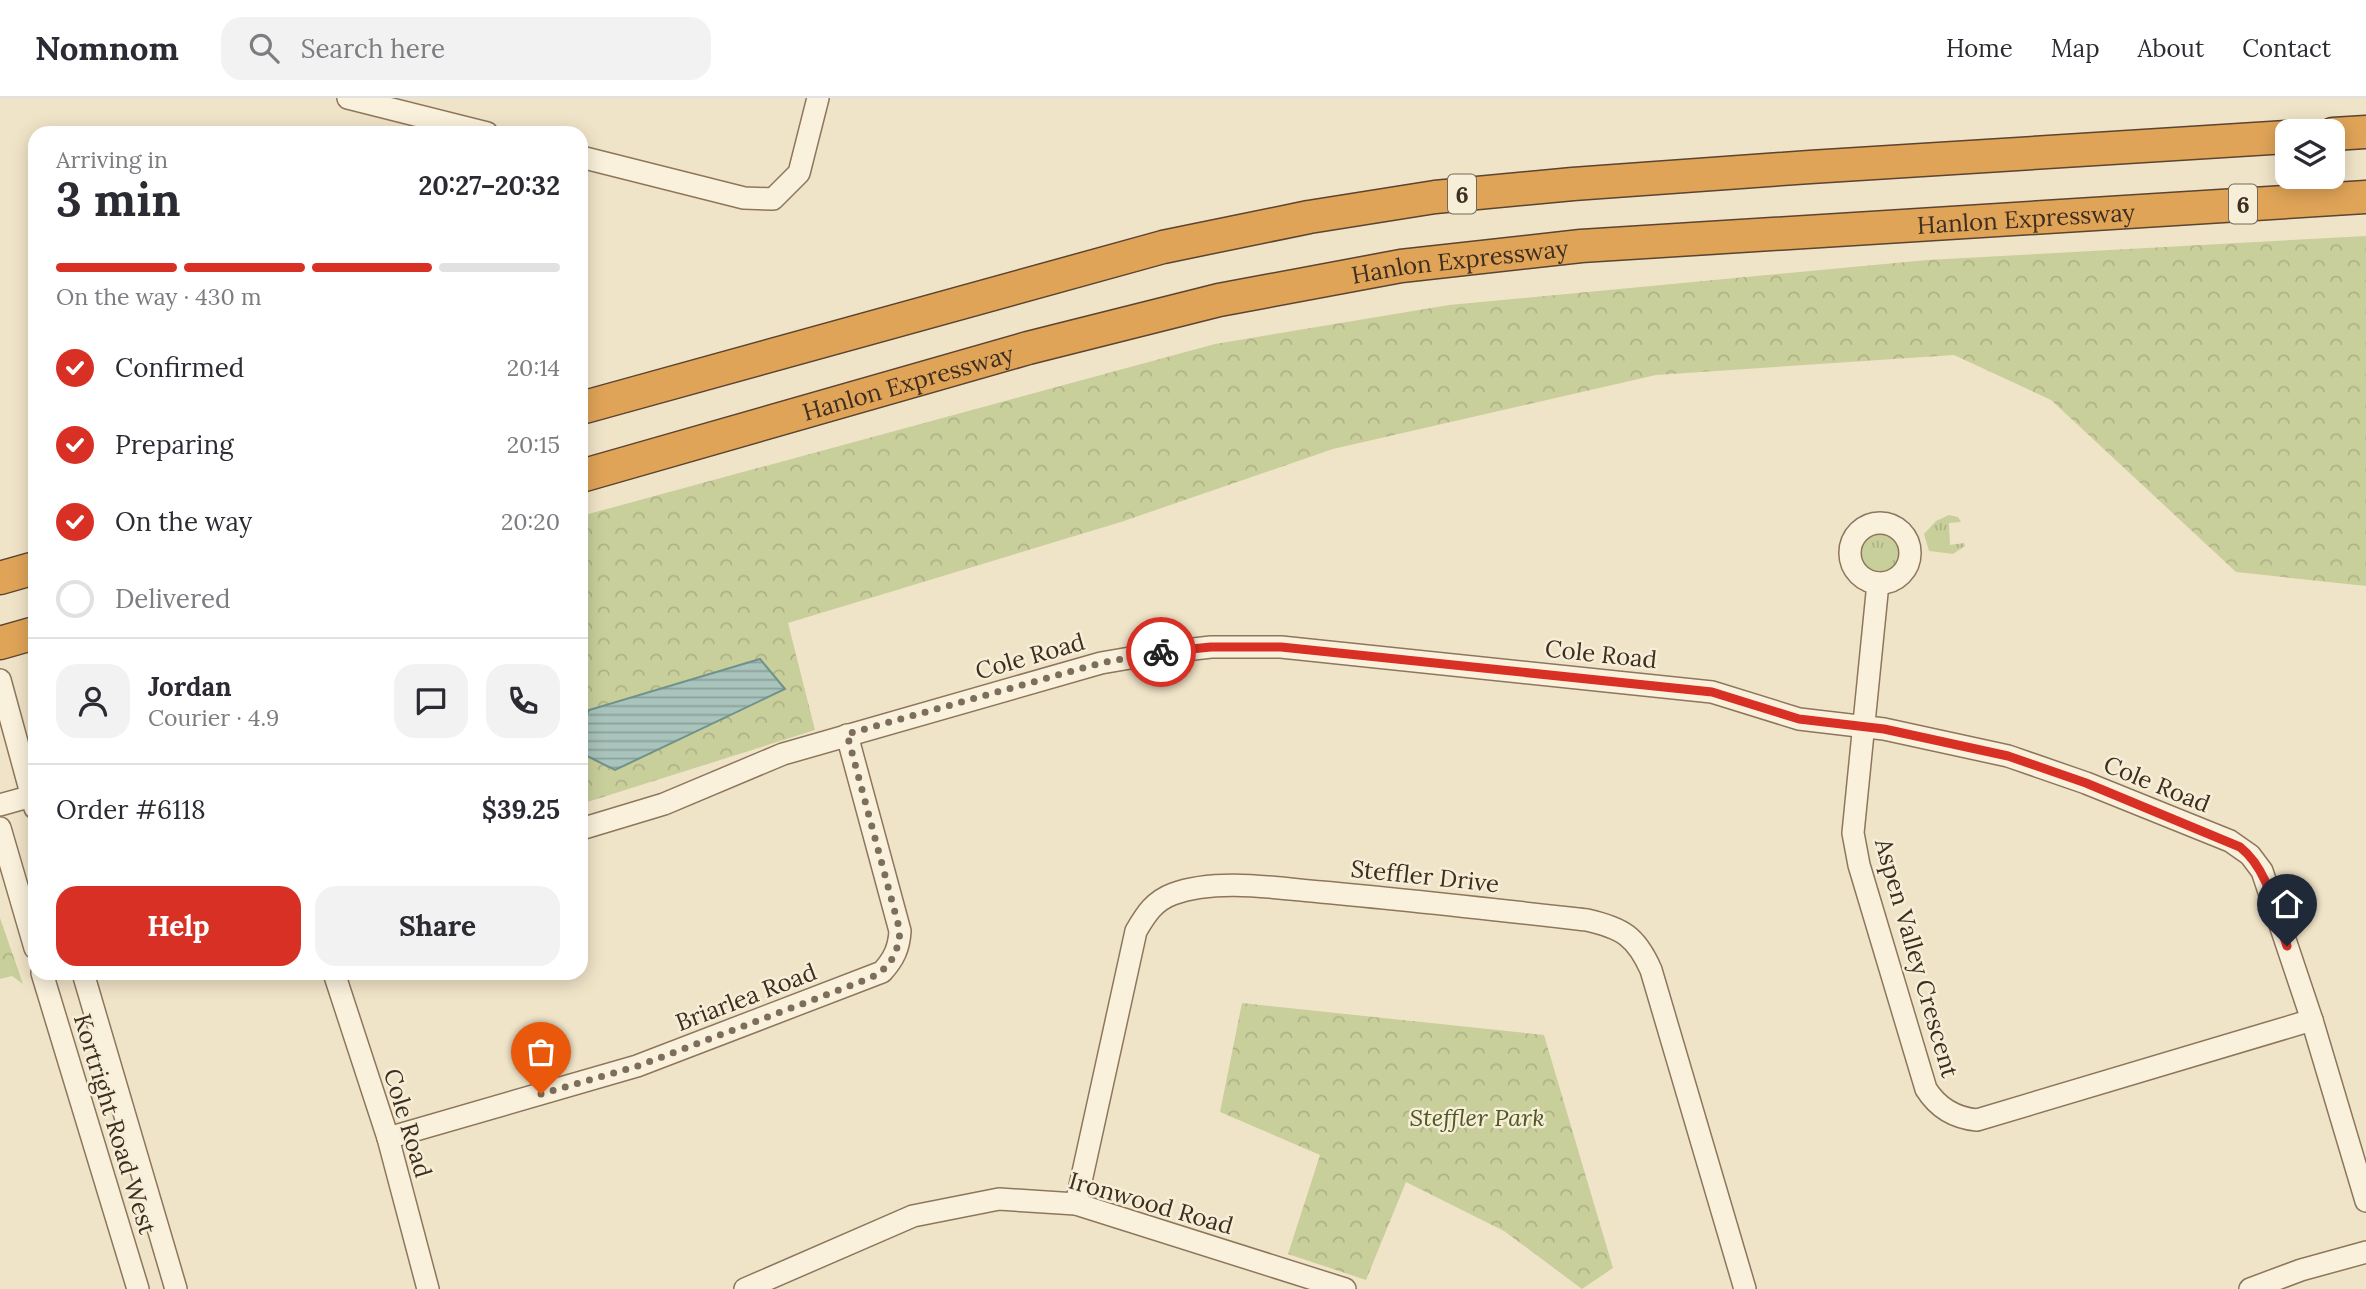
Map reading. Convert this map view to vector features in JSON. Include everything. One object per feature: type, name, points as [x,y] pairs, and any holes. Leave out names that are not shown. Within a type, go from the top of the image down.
[{"type":"highway","points":[[2345,133],[2366,132]]},
{"type":"highway","name":"6","points":[[588,406],[1163,247],[1309,217],[1397,203],[1573,184],[2275,138]]},
{"type":"highway","name":"Hanlon Expressway","points":[[588,474],[1028,348],[1219,300],[1401,266],[1581,246],[2366,197]]},
{"type":"highway","points":[[0,578],[28,570]]},
{"type":"highway","points":[[0,643],[28,635]]},
{"type":"street","points":[[348,98],[459,126]]},
{"type":"street","points":[[588,159],[744,198],[773,199],[799,173],[818,98]]},
{"type":"street","name":"Aspen Valley Crescent","points":[[1878,583],[1853,832],[1855,849],[1926,1089],[1939,1106],[1954,1115],[1977,1120],[2312,1020]]},
{"type":"street","name":"Cole Road","points":[[588,826],[663,804],[783,754],[847,734],[1101,663],[1159,653],[1223,647],[1281,647],[1712,692],[1799,719],[1863,726],[2008,756],[2086,783],[2240,847],[2250,855],[2262,872],[2312,1020],[2366,1201]]},
{"type":"street","points":[[0,681],[28,784]]},
{"type":"street","name":"Briarlea Road","points":[[388,1138],[638,1066],[882,972],[899,948],[900,931],[847,734]]},
{"type":"street","points":[[0,805],[28,802]]},
{"type":"street","points":[[0,828],[28,924]]},
{"type":"street","name":"Steffler Drive","points":[[1076,1203],[1136,931],[1146,914],[1164,898],[1193,889],[1254,886],[1395,898],[1587,920],[1613,926],[1624,932],[1644,954],[1651,970],[1745,1289]]},
{"type":"street","name":"Kortright Road West","points":[[44,980],[138,1289]]},
{"type":"street","name":"Kortright Road West","points":[[85,980],[176,1289]]},
{"type":"street","name":"Cole Road","points":[[336,980],[388,1138],[428,1289]]},
{"type":"street","name":"Ironwood Road","points":[[745,1289],[913,1216],[999,1199],[1076,1203],[1345,1289]]},
{"type":"street","points":[[2250,1289],[2301,1270],[2366,1252]]},
{"type":"green space","points":[[2366,236],[2366,586],[2236,572],[2051,400],[1954,355],[1656,375],[1333,449],[1121,522],[788,623],[815,730],[588,802],[588,514],[1215,344],[1449,305],[1927,260]]},
{"type":"green space","points":[[1949,515],[1958,517],[1961,522],[1949,523],[1950,545],[1964,543],[1965,546],[1953,554],[1929,551],[1924,534],[1936,521]]},
{"type":"green space","points":[[1879,533],[1893,539],[1899,553],[1893,567],[1879,573],[1865,567],[1859,553],[1865,539]]},
{"type":"green space","points":[[0,918],[23,984],[12,976],[0,979]]},
{"type":"green space","name":"Steffler Park","points":[[1242,1003],[1544,1035],[1613,1268],[1582,1289],[1504,1231],[1406,1182],[1366,1280],[1288,1254],[1320,1155],[1220,1112]]},
{"type":"water","points":[[760,659],[785,689],[615,770],[588,756],[589,710]]},
{"type":"way so far","points":[[541,1094],[638,1066],[868,979],[882,972],[892,961],[899,948],[900,931],[847,734],[1101,663],[1161,652]]},
{"type":"route","points":[[1161,652],[1211,647],[1281,647],[1712,692],[1799,719],[1884,729],[2008,756],[2086,783],[2240,847],[2250,855],[2262,872],[2287,946]]}]
